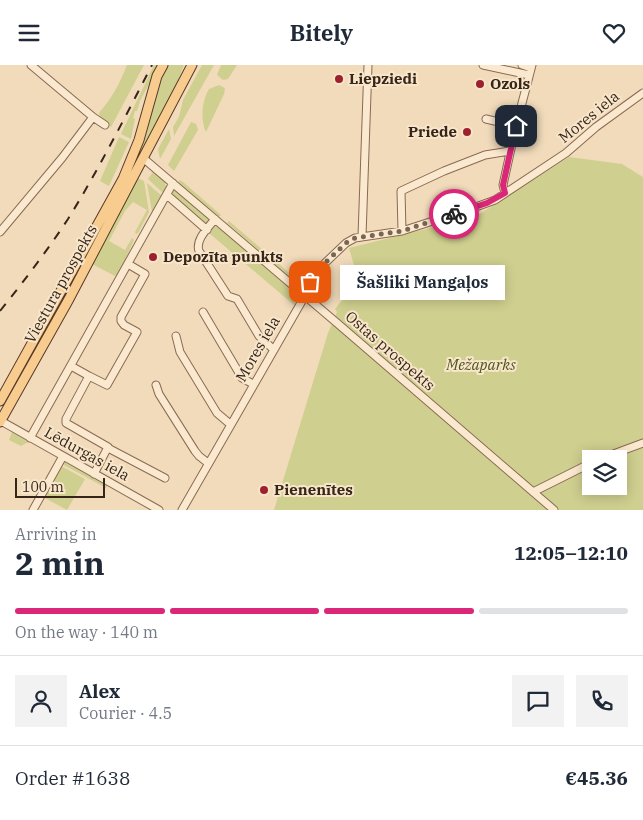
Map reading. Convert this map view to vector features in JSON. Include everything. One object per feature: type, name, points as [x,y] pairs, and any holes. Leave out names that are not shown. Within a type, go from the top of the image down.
[{"type":"main road","name":"Viestura prospekts","points":[[0,401],[123,179],[139,140],[157,77],[163,65]]},
{"type":"main road","name":"Viestura prospekts","points":[[0,422],[69,299],[192,65]]},
{"type":"street","points":[[31,65],[105,125]]},
{"type":"street","points":[[362,236],[368,65]]},
{"type":"street","points":[[483,65],[529,75]]},
{"type":"street","points":[[505,193],[503,185],[510,151],[532,66],[522,65]]},
{"type":"street","name":"Mores iela","points":[[182,510],[299,305],[310,282],[325,263],[346,243],[362,236],[402,231],[487,203],[566,153],[596,127],[643,93]]},
{"type":"street","points":[[0,233],[93,117]]},
{"type":"street","points":[[486,119],[516,126]]},
{"type":"street","points":[[402,231],[401,191],[485,155],[510,151]]},
{"type":"street","name":"Ostas prospekts","points":[[143,158],[554,510]]},
{"type":"street","points":[[30,438],[172,183]]},
{"type":"street","points":[[167,195],[207,229]]},
{"type":"street","points":[[215,219],[199,240],[198,246],[200,251],[228,296],[237,299],[260,336],[273,349]]},
{"type":"street","points":[[71,366],[106,385],[137,332],[124,325],[121,317],[146,274],[128,264]]},
{"type":"street","points":[[204,312],[242,378],[252,385]]},
{"type":"street","points":[[176,336],[180,352],[216,413],[230,424]]},
{"type":"street","points":[[90,376],[66,419],[66,423],[165,478]]},
{"type":"street","points":[[156,385],[159,394],[195,451],[208,463]]},
{"type":"street","name":"Lēdurgas iela","points":[[0,422],[159,510]]},
{"type":"street","points":[[624,450],[643,443]]},
{"type":"street","points":[[94,473],[108,448]]},
{"type":"street","points":[[33,510],[63,456]]},
{"type":"street","points":[[533,492],[582,468]]},
{"type":"green space","points":[[127,65],[144,65],[111,127],[101,119],[99,113],[115,90]]},
{"type":"green space","points":[[154,65],[159,65],[140,101],[137,111],[135,111],[131,139],[121,134]]},
{"type":"green space","points":[[167,65],[184,65],[174,90],[132,170],[146,136],[155,98]]},
{"type":"green space","points":[[202,65],[214,65],[174,136],[173,127],[179,117],[183,100]]},
{"type":"green space","points":[[221,65],[237,65],[228,79],[223,80],[217,75]]},
{"type":"green space","points":[[219,85],[225,88],[224,94],[206,132],[202,116],[205,99],[209,89]]},
{"type":"green space","points":[[608,96],[613,103],[602,111],[600,107],[602,100]]},
{"type":"green space","points":[[191,122],[196,124],[198,130],[174,171],[168,165]]},
{"type":"green space","points":[[169,129],[171,139],[160,159],[158,149]]},
{"type":"green space","points":[[119,137],[129,142],[109,186],[100,181]]},
{"type":"green space","name":"Mežaparks","points":[[569,157],[622,164],[643,177],[643,510],[274,510],[328,333],[337,312],[335,309],[358,279],[349,248],[475,217]]},
{"type":"green space","points":[[153,172],[165,182],[166,188],[163,193],[148,179]]},
{"type":"green space","points":[[138,178],[144,181],[149,212],[136,234],[135,232],[147,210],[133,202],[125,211],[109,241],[125,250],[132,238],[134,240],[118,275],[115,276],[92,264]]},
{"type":"green space","points":[[179,180],[221,215],[218,217],[178,183]]},
{"type":"green space","points":[[147,183],[162,196],[153,212],[152,212]]},
{"type":"green space","points":[[173,191],[177,191],[211,221],[206,225],[171,195]]},
{"type":"green space","points":[[229,221],[302,284],[300,286],[227,223]]},
{"type":"green space","points":[[215,226],[298,295],[294,305],[209,233]]},
{"type":"green space","points":[[12,432],[30,441],[21,446],[9,440]]},
{"type":"green space","points":[[62,461],[108,485],[106,488],[62,464]]},
{"type":"green space","points":[[61,466],[85,479],[67,510],[43,497]]},
{"type":"railway","points":[[0,311],[68,219],[101,162],[152,65]]},
{"type":"way so far","points":[[310,282],[325,263],[346,243],[355,238],[402,231],[454,214]]},
{"type":"place","name":"Liepziedi","points":[[339,79]]},
{"type":"place","name":"Ozols","points":[[480,84]]},
{"type":"place","name":"Priede","points":[[467,132]]},
{"type":"place","name":"Depozīta punkts","points":[[153,257]]},
{"type":"place","name":"Šašliki Mangaļos","points":[[310,282]]},
{"type":"place","name":"Pienenītes","points":[[264,490]]},
{"type":"route","points":[[454,214],[495,200],[505,193],[503,185],[516,126]]}]
